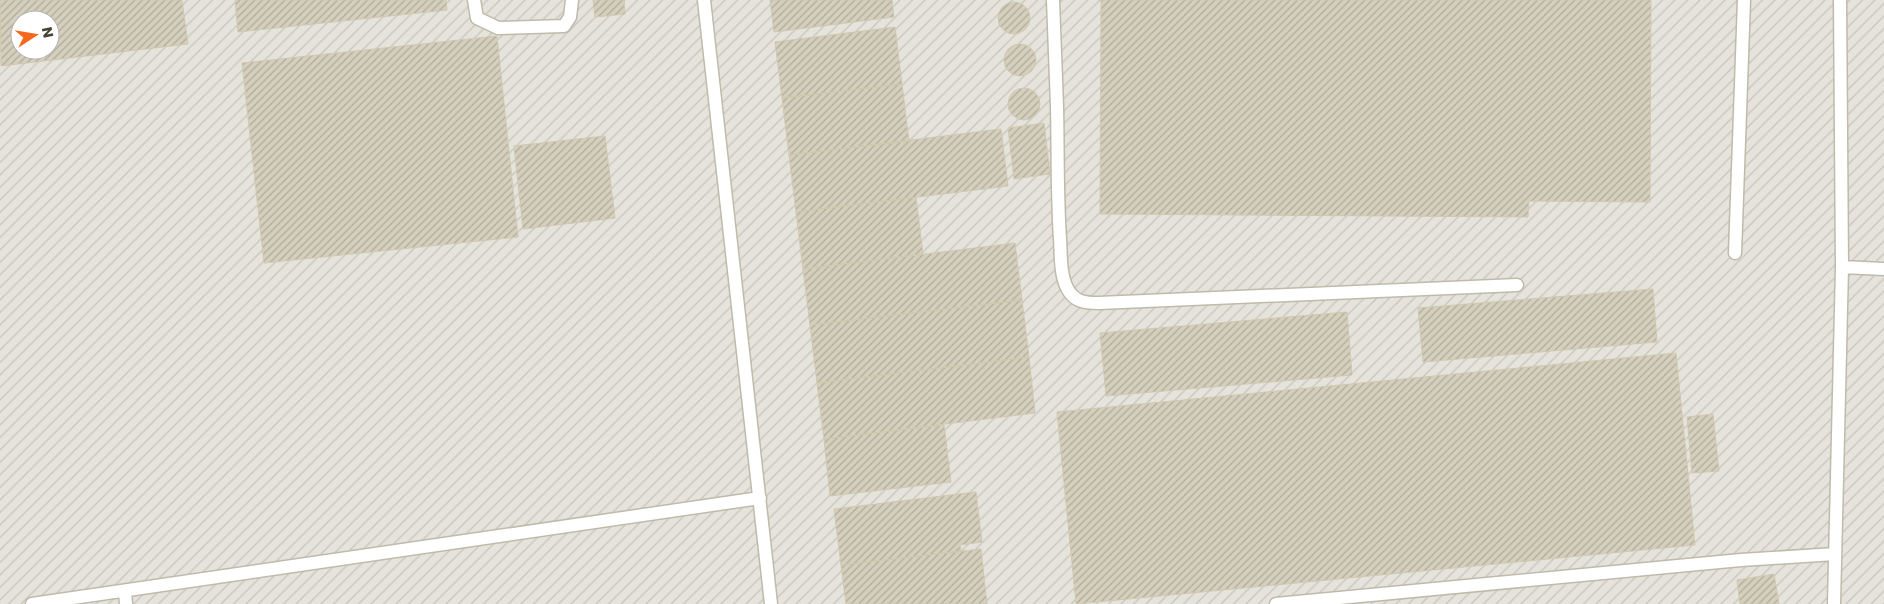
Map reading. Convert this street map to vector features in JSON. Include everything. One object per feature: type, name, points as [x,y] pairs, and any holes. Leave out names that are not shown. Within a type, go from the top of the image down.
[{"type":"lane","points":[[474,0],[477,18],[498,28],[564,26],[570,17],[572,0]]},
{"type":"lane","points":[[704,0],[771,604]]},
{"type":"lane","points":[[1053,0],[1061,255],[1063,275],[1074,298],[1082,302],[1099,303],[1517,285]]},
{"type":"lane","points":[[1734,253],[1744,0]]},
{"type":"lane","points":[[1834,604],[1842,267],[1840,0]]},
{"type":"lane","points":[[1842,267],[1884,269]]},
{"type":"lane","points":[[32,604],[126,598],[760,498]]},
{"type":"lane","points":[[1276,604],[1741,560],[1835,554]]},
{"type":"shaded area","points":[[0,0],[1884,0],[1884,604],[0,604]]},
{"type":"building","points":[[0,0],[182,0],[188,44],[60,59],[60,10],[10,10],[10,60],[52,60],[1,66]]},
{"type":"building","points":[[235,0],[446,0],[447,10],[238,32]]},
{"type":"building","points":[[593,0],[624,0],[625,14],[595,17]]},
{"type":"building","points":[[770,0],[892,0],[894,17],[774,32]]},
{"type":"building","points":[[1101,0],[1651,0],[1650,202],[1529,201],[1528,217],[1100,214]]},
{"type":"building","points":[[1014,2],[1020,3],[1025,7],[1029,12],[1029,24],[1025,29],[1020,33],[1014,34],[1008,33],[1003,29],[999,24],[998,18],[999,12],[1003,7],[1008,3]]},
{"type":"building","points":[[895,27],[902,84],[782,98],[775,42]]},
{"type":"building","points":[[497,36],[518,237],[264,263],[242,63]]},
{"type":"building","points":[[1020,44],[1026,45],[1031,49],[1035,54],[1035,66],[1031,71],[1026,75],[1020,76],[1014,75],[1009,71],[1005,66],[1004,60],[1005,54],[1009,49],[1014,45]]},
{"type":"building","points":[[902,84],[909,141],[789,155],[782,98]]},
{"type":"building","points":[[1024,88],[1030,89],[1035,93],[1039,98],[1039,110],[1035,115],[1030,119],[1024,120],[1018,119],[1013,115],[1009,110],[1008,104],[1009,98],[1013,93],[1018,89]]},
{"type":"building","points":[[1044,123],[1050,174],[1014,179],[1008,128]]},
{"type":"building","points":[[1001,129],[1008,186],[796,212],[789,155]]},
{"type":"building","points":[[605,136],[615,218],[523,229],[514,146]]},
{"type":"building","points":[[916,197],[923,254],[803,269],[796,212]]},
{"type":"building","points":[[1015,243],[1022,300],[810,325],[803,269]]},
{"type":"building","points":[[1653,289],[1657,342],[1423,362],[1418,308]]},
{"type":"building","points":[[1022,300],[1029,357],[817,383],[810,325]]},
{"type":"building","points":[[1347,312],[1352,375],[1106,396],[1100,333]]},
{"type":"building","points":[[1676,353],[1695,545],[1076,604],[1057,412]]},
{"type":"building","points":[[1029,357],[1035,413],[824,439],[817,383]]},
{"type":"building","points":[[1713,414],[1719,471],[1692,473],[1687,417]]},
{"type":"building","points":[[944,425],[951,482],[830,496],[824,439]]},
{"type":"building","points":[[976,492],[982,542],[960,545],[961,551],[841,565],[834,509]]},
{"type":"building","points":[[981,549],[987,604],[846,604],[841,565]]},
{"type":"building","points":[[1774,574],[1779,604],[1740,604],[1737,580]]}]
